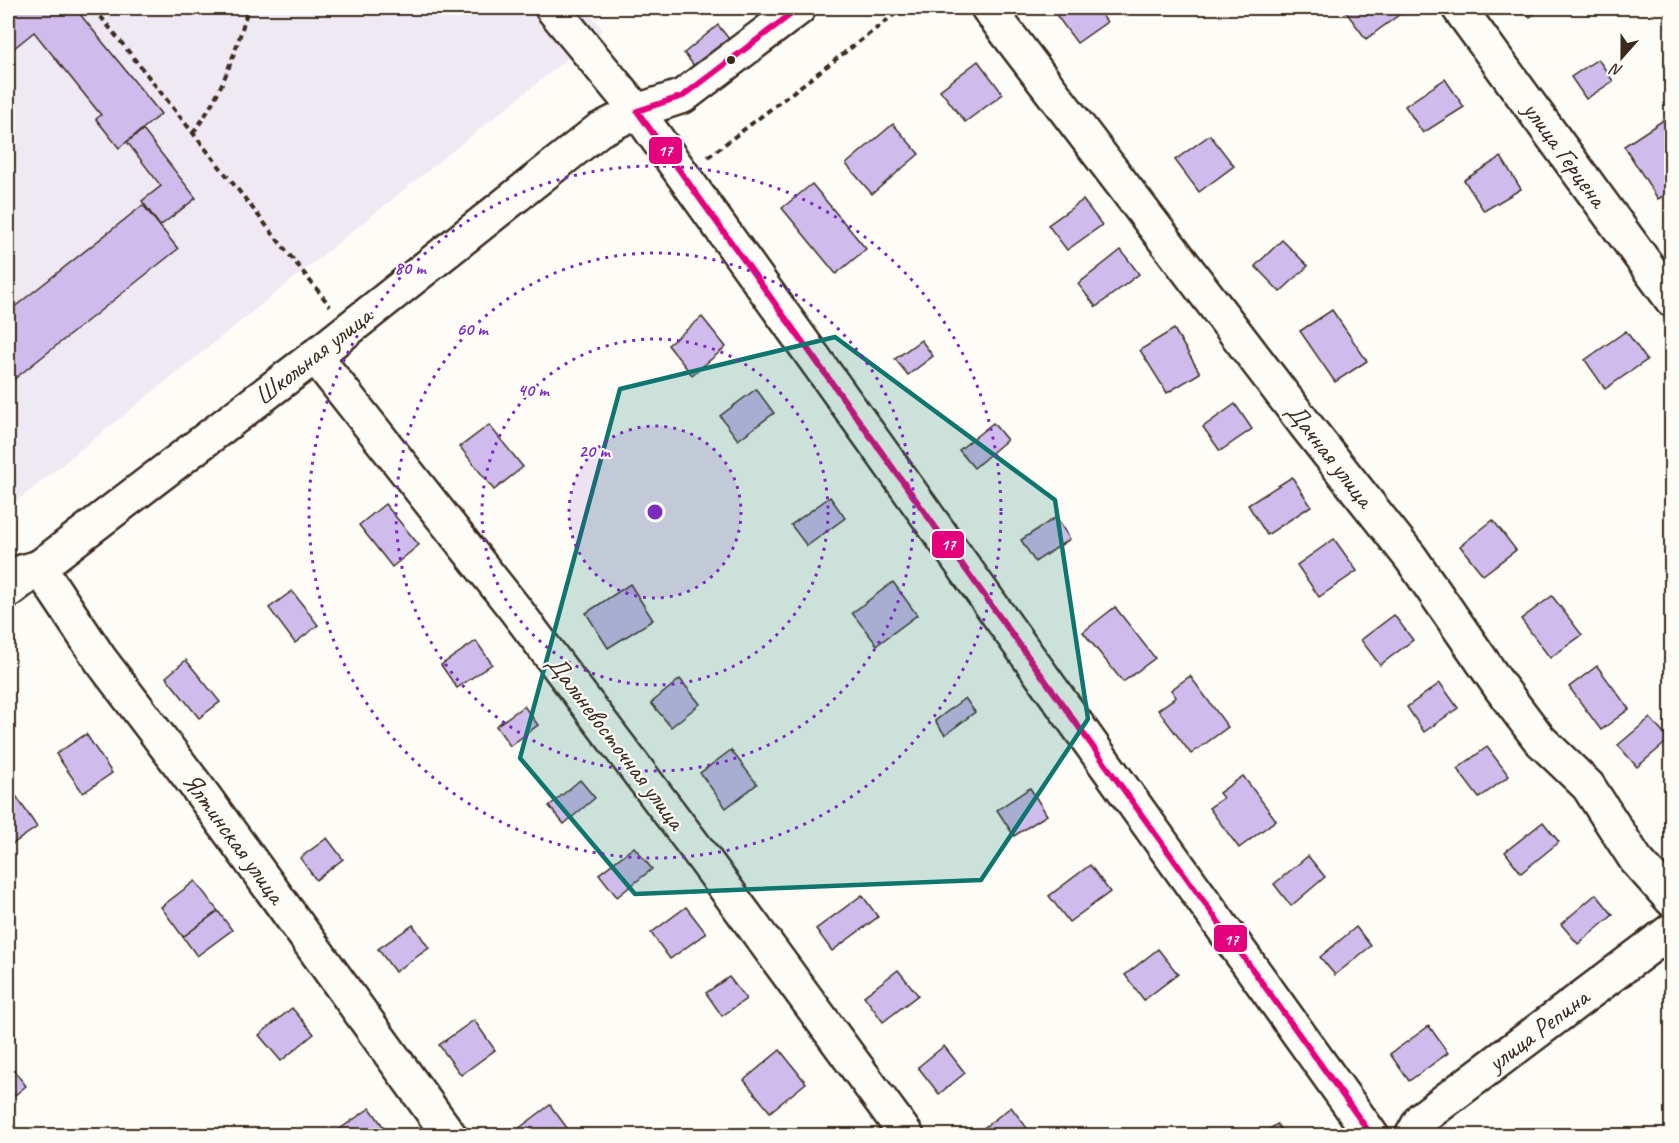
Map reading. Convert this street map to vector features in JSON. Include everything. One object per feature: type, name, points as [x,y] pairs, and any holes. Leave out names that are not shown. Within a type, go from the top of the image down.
[{"type":"street","points":[[552,8],[637,111],[1372,1136]]},
{"type":"street","name":"Школьная улица","points":[[8,591],[315,356],[599,130],[637,111],[683,96],[799,8]]},
{"type":"street","name":"Дачная улица","points":[[988,8],[1308,428],[1411,558],[1500,687],[1540,740],[1588,786],[1635,860],[1671,900]]},
{"type":"street","name":"улица Герцена","points":[[1459,8],[1671,300]]},
{"type":"street","name":"Дальневосточная улица","points":[[315,356],[522,618],[696,848],[907,1136]]},
{"type":"street","points":[[8,577],[39,567]]},
{"type":"street","name":"Ялтинская улица","points":[[39,567],[100,659],[203,795],[450,1136]]},
{"type":"street","name":"улица Репина","points":[[1412,1136],[1422,1118],[1671,930]]},
{"type":"path","points":[[94,8],[348,328]]},
{"type":"path","points":[[193,133],[209,112],[225,76],[248,8]]},
{"type":"path","points":[[684,176],[903,8]]},
{"type":"highlighted area","points":[[835,337],[1055,500],[1088,719],[981,880],[635,894],[520,758],[620,389]]},
{"type":"shaded area","points":[[8,8],[585,8],[603,30],[8,508]]},
{"type":"building","points":[[8,8],[75,8],[161,114],[119,148],[96,119],[101,115],[34,32],[8,53]]},
{"type":"building","points":[[1051,8],[1097,8],[1107,22],[1077,43]]},
{"type":"building","points":[[1343,8],[1395,8],[1400,14],[1366,39]]},
{"type":"building","points":[[1522,8],[1542,8],[1530,17]]},
{"type":"building","points":[[718,25],[729,39],[695,67],[684,53]]},
{"type":"building","points":[[1598,59],[1613,81],[1586,99],[1571,77]]},
{"type":"building","points":[[978,61],[1003,94],[965,122],[940,90]]},
{"type":"building","points":[[1445,79],[1464,107],[1423,133],[1405,106]]},
{"type":"building","points":[[1665,119],[1672,128],[1672,191],[1658,199],[1624,146]]},
{"type":"building","points":[[893,124],[919,154],[872,194],[846,164]]},
{"type":"building","points":[[143,130],[196,198],[160,226],[142,201],[161,186],[127,142]]},
{"type":"building","points":[[1210,135],[1234,166],[1199,192],[1175,160]]},
{"type":"building","points":[[1501,157],[1521,189],[1484,211],[1464,180]]},
{"type":"building","points":[[812,184],[866,249],[836,274],[782,208]]},
{"type":"building","points":[[1083,200],[1102,225],[1067,250],[1048,225]]},
{"type":"building","points":[[143,205],[178,249],[8,384],[8,312]]},
{"type":"building","points":[[1282,240],[1308,266],[1280,292],[1255,266]]},
{"type":"building","points":[[1121,250],[1139,274],[1096,307],[1078,284]]},
{"type":"building","points":[[1332,310],[1367,361],[1335,382],[1300,331]]},
{"type":"building","points":[[702,317],[726,347],[692,375],[668,345]]},
{"type":"building","points":[[1174,329],[1200,373],[1167,393],[1140,350]]},
{"type":"building","points":[[1626,331],[1647,360],[1605,389],[1585,360]]},
{"type":"building","points":[[921,340],[933,356],[908,375],[895,359]]},
{"type":"building","points":[[756,389],[774,413],[738,440],[720,416]]},
{"type":"building","points":[[1235,404],[1252,429],[1220,451],[1203,427]]},
{"type":"building","points":[[993,423],[1007,440],[974,468],[959,450]]},
{"type":"building","points":[[489,425],[523,467],[494,490],[460,447]]},
{"type":"building","points":[[1292,477],[1311,506],[1267,535],[1248,505]]},
{"type":"building","points":[[830,497],[845,518],[807,546],[791,525]]},
{"type":"building","points":[[385,504],[419,545],[392,567],[359,525]]},
{"type":"building","points":[[1056,517],[1070,539],[1035,562],[1021,540]]},
{"type":"building","points":[[1493,520],[1516,550],[1483,575],[1460,546]]},
{"type":"building","points":[[1334,539],[1357,571],[1319,597],[1297,565]]},
{"type":"building","points":[[893,582],[917,615],[877,645],[852,613]]},
{"type":"building","points":[[630,584],[653,620],[608,648],[586,613]]},
{"type":"building","points":[[292,591],[318,625],[295,643],[269,608]]},
{"type":"building","points":[[1552,596],[1582,635],[1550,658],[1521,619]]},
{"type":"building","points":[[1115,607],[1155,658],[1123,682],[1083,632]]},
{"type":"building","points":[[1394,615],[1413,640],[1380,665],[1361,640]]},
{"type":"building","points":[[476,641],[492,664],[457,688],[441,665]]},
{"type":"building","points":[[186,660],[220,702],[199,718],[166,677]]},
{"type":"building","points":[[1597,666],[1629,709],[1601,730],[1569,687]]},
{"type":"building","points":[[1190,676],[1228,727],[1191,754],[1158,710],[1176,697],[1171,690]]},
{"type":"building","points":[[680,679],[700,704],[671,727],[651,703]]},
{"type":"building","points":[[1440,683],[1458,708],[1424,732],[1407,707]]},
{"type":"building","points":[[965,698],[975,712],[945,735],[935,721]]},
{"type":"building","points":[[524,706],[538,725],[510,746],[496,726]]},
{"type":"building","points":[[1650,718],[1669,740],[1637,767],[1618,745]]},
{"type":"building","points":[[86,734],[112,773],[83,793],[56,754]]},
{"type":"building","points":[[1487,747],[1509,776],[1479,798],[1457,769]]},
{"type":"building","points":[[731,750],[757,784],[726,808],[700,773]]},
{"type":"building","points":[[1243,776],[1276,820],[1239,848],[1209,808],[1223,798],[1219,793]]},
{"type":"building","points":[[580,780],[595,798],[564,824],[549,806]]},
{"type":"building","points":[[10,787],[37,827],[8,847],[8,788]]},
{"type":"building","points":[[1030,788],[1047,815],[1014,836],[997,810]]},
{"type":"building","points":[[1543,822],[1559,842],[1521,873],[1505,852]]},
{"type":"building","points":[[327,838],[343,859],[316,880],[300,858]]},
{"type":"building","points":[[634,847],[652,869],[617,897],[599,874]]},
{"type":"building","points":[[1308,856],[1325,877],[1291,906],[1274,884]]},
{"type":"building","points":[[1090,865],[1110,892],[1069,922],[1049,896]]},
{"type":"building","points":[[195,881],[218,911],[183,937],[161,907]]},
{"type":"building","points":[[1596,894],[1613,915],[1578,944],[1561,924]]},
{"type":"building","points":[[862,895],[878,917],[832,951],[816,929]]},
{"type":"building","points":[[686,907],[706,933],[670,959],[651,933]]},
{"type":"building","points":[[218,911],[232,930],[197,956],[183,937]]},
{"type":"building","points":[[413,925],[429,948],[395,972],[378,949]]},
{"type":"building","points":[[1356,927],[1371,946],[1335,975],[1320,957]]},
{"type":"building","points":[[1158,949],[1178,974],[1144,1000],[1125,975]]},
{"type":"building","points":[[898,970],[918,995],[883,1022],[864,996]]},
{"type":"building","points":[[729,977],[746,999],[722,1016],[706,993]]},
{"type":"building","points":[[292,1008],[314,1034],[281,1061],[259,1035]]},
{"type":"building","points":[[474,1020],[495,1050],[461,1075],[439,1045]]},
{"type":"building","points":[[1429,1026],[1448,1053],[1409,1081],[1390,1054]]},
{"type":"building","points":[[944,1046],[965,1073],[939,1094],[918,1067]]},
{"type":"building","points":[[780,1050],[806,1083],[770,1112],[744,1080]]},
{"type":"building","points":[[8,1063],[26,1086],[8,1101]]},
{"type":"building","points":[[550,1105],[573,1136],[510,1135]]},
{"type":"building","points":[[1011,1107],[1027,1128],[1017,1136],[973,1136]]},
{"type":"building","points":[[370,1108],[390,1136],[336,1136],[334,1133]]},
{"type":"building","points":[[1277,1124],[1285,1136],[1259,1136]]},
{"type":"transit line","name":"17","points":[[799,8],[683,96],[637,111],[1372,1136]]}]
